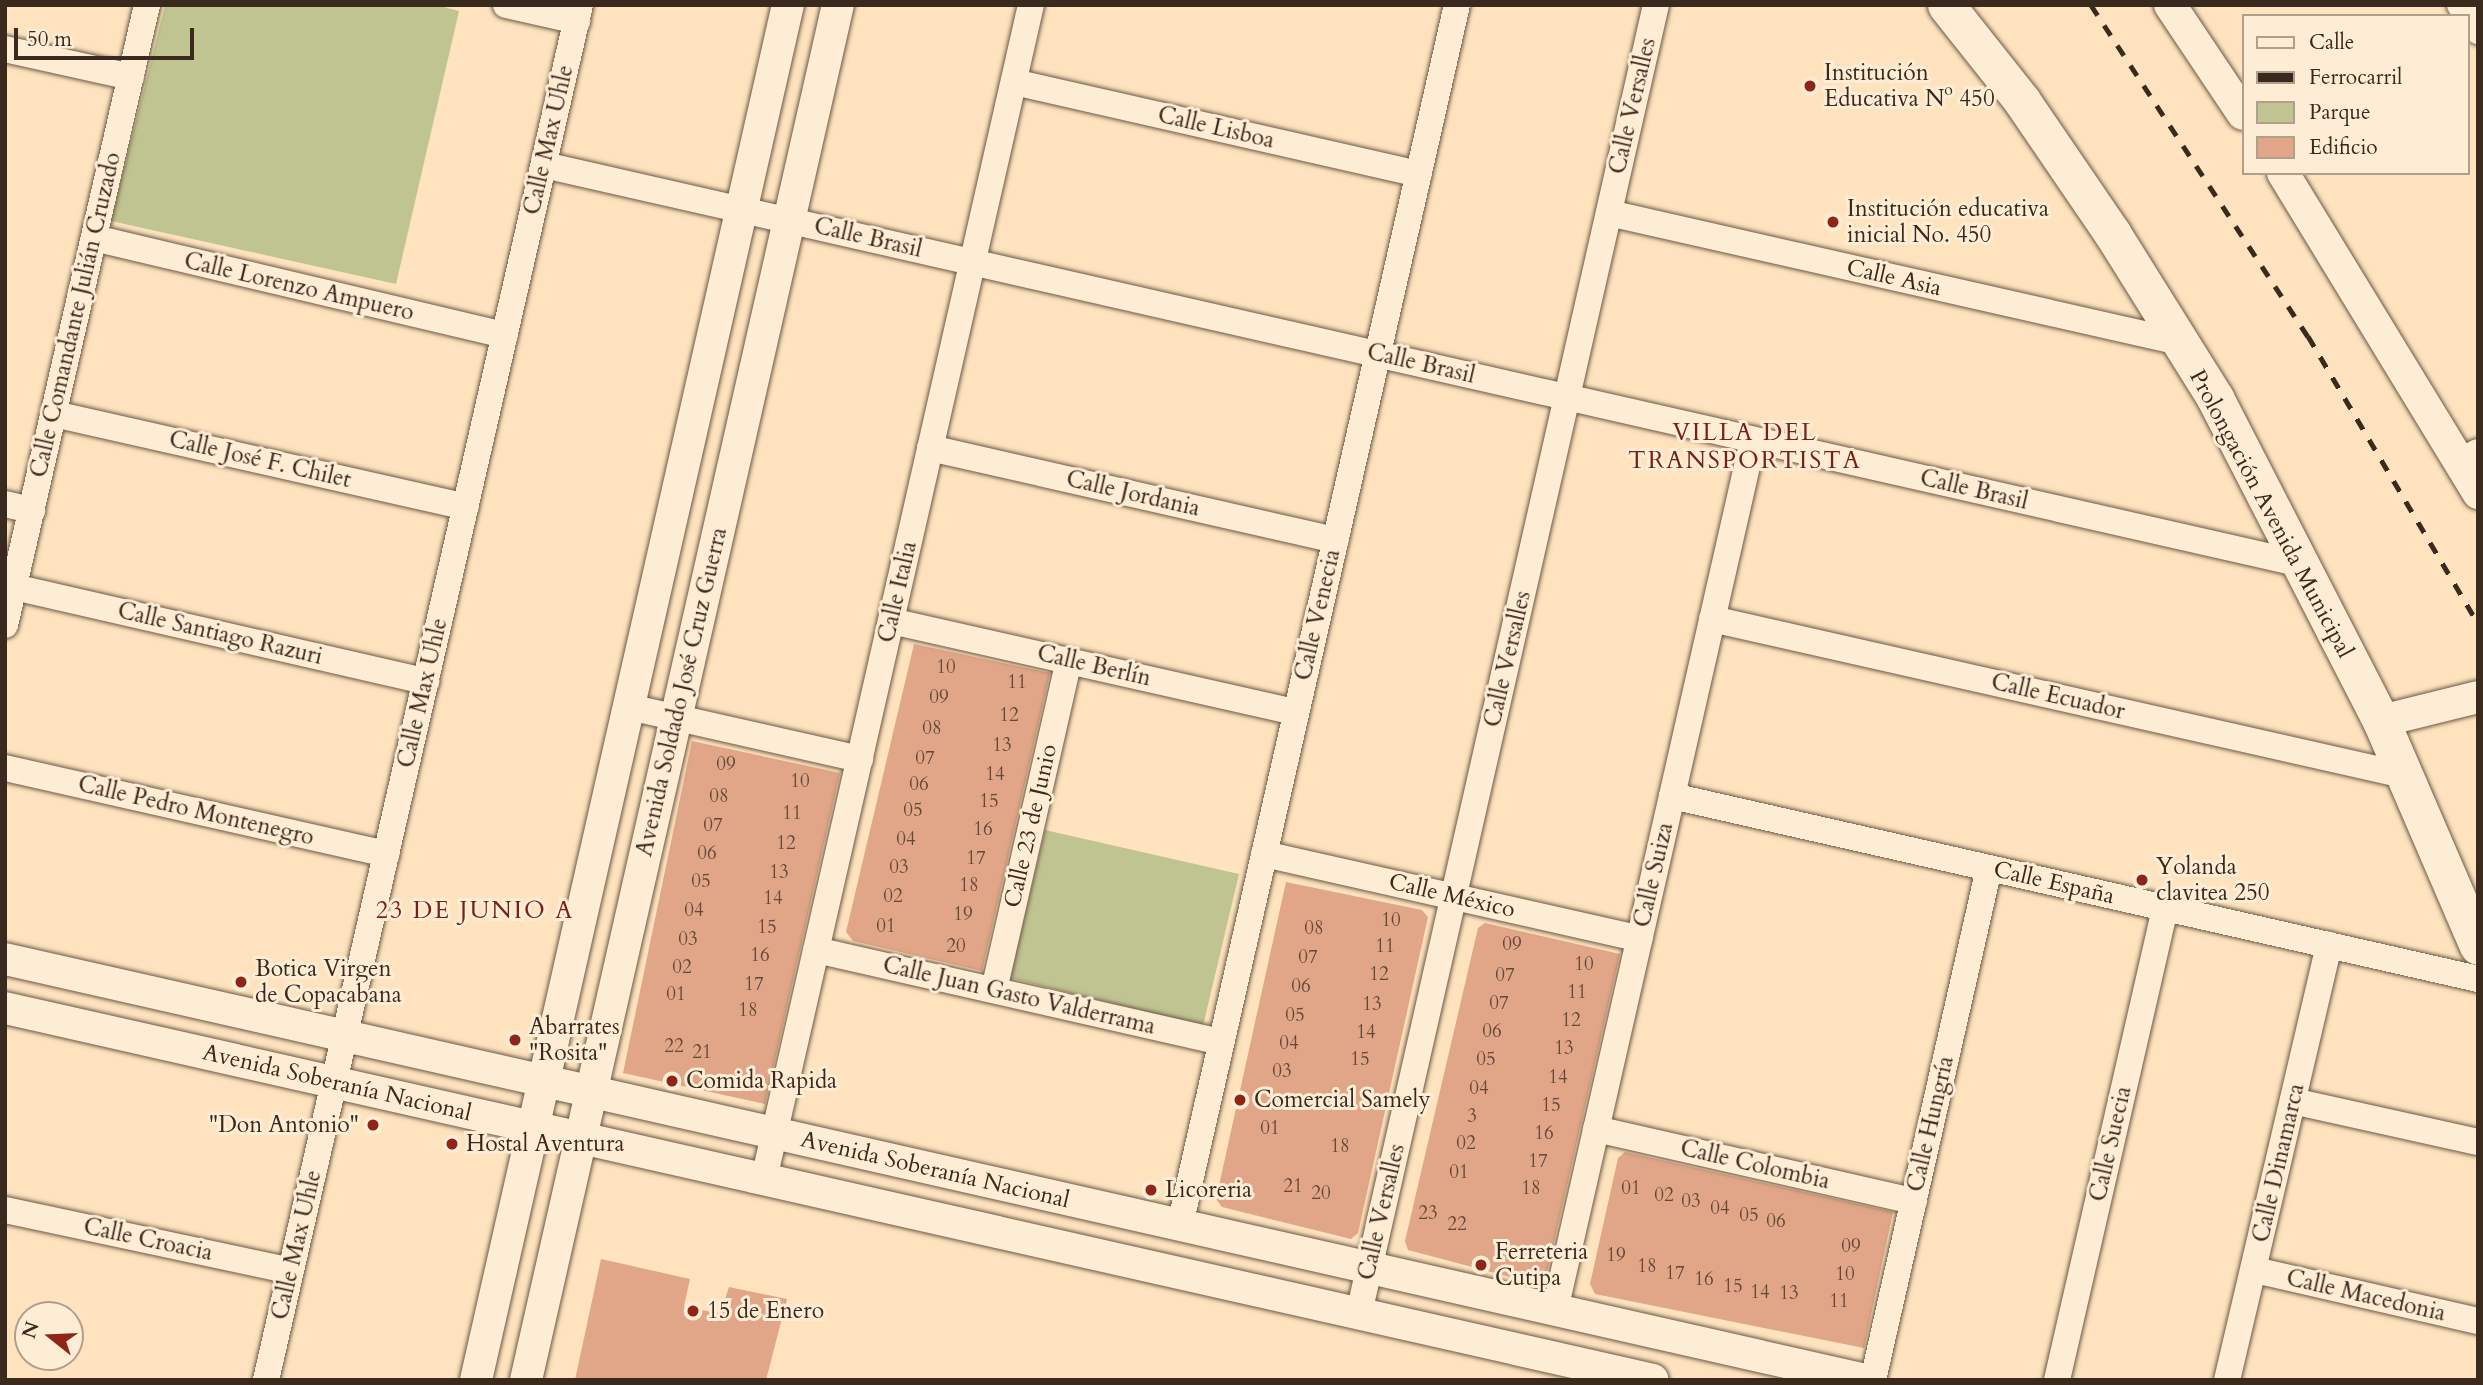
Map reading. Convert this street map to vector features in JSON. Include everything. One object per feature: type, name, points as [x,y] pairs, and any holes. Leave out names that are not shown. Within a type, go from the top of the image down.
[{"type":"main road","name":"Prolongación Avenida Municipal","points":[[1946,5],[2029,112],[2179,342],[2249,460],[2297,563],[2381,721],[2478,946]]},
{"type":"street","name":"Calle Comandante Julián Cruzado","points":[[5,625],[147,5]]},
{"type":"street","points":[[506,5],[578,13]]},
{"type":"street","name":"Avenida Soldado José Cruz Guerra","points":[[476,1380],[788,5]]},
{"type":"street","name":"Avenida Soldado José Cruz Guerra","points":[[526,1380],[838,5]]},
{"type":"street","name":"Calle Italia","points":[[764,1179],[1031,5]]},
{"type":"street","name":"Calle Venecia","points":[[1180,1225],[1457,5]]},
{"type":"street","name":"Calle Versalles","points":[[1359,1313],[1656,5]]},
{"type":"street","points":[[2170,5],[2242,113]]},
{"type":"street","name":"Calle Max Uhle","points":[[266,1380],[578,13]]},
{"type":"street","points":[[5,49],[131,78]]},
{"type":"street","name":"Calle Lisboa","points":[[1014,82],[1419,174]]},
{"type":"street","name":"Calle Brasil","points":[[544,164],[2297,563]]},
{"type":"street","points":[[2284,175],[2469,456],[2478,493]]},
{"type":"street","name":"Calle Asia","points":[[1609,213],[2179,342]]},
{"type":"street","name":"Calle Lorenzo Ampuero","points":[[94,238],[505,335]]},
{"type":"street","name":"Calle José F. Chilet","points":[[54,414],[466,507]]},
{"type":"street","name":"Calle Suiza","points":[[1555,1310],[1753,440]]},
{"type":"street","name":"Calle Jordania","points":[[930,448],[1336,540]]},
{"type":"street","points":[[5,503],[32,510]]},
{"type":"street","name":"Calle Santiago Razuri","points":[[14,587],[426,681]]},
{"type":"street","name":"Calle Ecuador","points":[[1712,618],[2403,775]]},
{"type":"street","name":"Calle Berlín","points":[[891,621],[1296,712]]},
{"type":"street","name":"Calle 23 de Junio","points":[[994,990],[1069,661]]},
{"type":"street","points":[[2381,721],[2478,697]]},
{"type":"street","points":[[629,707],[860,760]]},
{"type":"street","name":"Calle Pedro Montenegro","points":[[5,768],[386,855]]},
{"type":"street","name":"Calle España","points":[[1672,796],[2478,979]]},
{"type":"street","name":"Calle México","points":[[1264,854],[1640,939]]},
{"type":"street","name":"Calle Hungría","points":[[1873,1380],[1989,868]]},
{"type":"street","name":"Calle Suecia","points":[[2057,1380],[2165,908]]},
{"type":"street","name":"Calle Dinamarca","points":[[2227,1380],[2255,1270],[2329,945]]},
{"type":"street","name":"Calle Juan Gasto Valderrama","points":[[816,950],[1221,1042]]},
{"type":"street","name":"Avenida Soberanía Nacional","points":[[5,959],[1865,1380]]},
{"type":"street","name":"Avenida Soberanía Nacional","points":[[5,1008],[1653,1380]]},
{"type":"street","points":[[2293,1101],[2478,1142]]},
{"type":"street","name":"Calle Colombia","points":[[1596,1129],[1914,1200]]},
{"type":"street","name":"Calle Croacia","points":[[5,1210],[291,1271]]},
{"type":"street","name":"Calle Macedonia","points":[[2255,1270],[2478,1321]]},
{"type":"green space","points":[[165,5],[436,5],[459,11],[396,284],[111,221]]},
{"type":"green space","points":[[1045,830],[1239,874],[1203,1026],[1010,978]]},
{"type":"building","points":[[914,644],[1050,673],[982,971],[853,941],[846,932]]},
{"type":"building","points":[[692,741],[840,773],[765,1104],[623,1073]]},
{"type":"building","points":[[1286,882],[1422,910],[1428,917],[1358,1233],[1351,1239],[1222,1207],[1216,1199]]},
{"type":"building","points":[[1485,923],[1620,954],[1544,1286],[1408,1250],[1405,1241],[1478,928]]},
{"type":"building","points":[[1625,1152],[1893,1212],[1864,1348],[1595,1294],[1590,1284],[1618,1158]]},
{"type":"building","points":[[601,1259],[690,1279],[684,1306],[720,1314],[729,1287],[787,1299],[766,1380],[575,1380]]},
{"type":"railway","points":[[2091,5],[2308,336],[2478,624]]},
{"type":"place","name":"Institución Educativa Nº 450","points":[[1810,86]]},
{"type":"place","name":"Institución educativa inicial No. 450","points":[[1833,222]]},
{"type":"place","name":"Yolanda clavitea 250","points":[[2142,880]]},
{"type":"place","name":"Botica Virgen de Copacabana","points":[[241,982]]},
{"type":"place","name":"Abarrates \"Rosita\"","points":[[515,1040]]},
{"type":"place","name":"Comida Rapida","points":[[672,1081]]},
{"type":"place","name":"Comercial Samely","points":[[1240,1100]]},
{"type":"place","name":"\"Don Antonio\"","points":[[373,1125]]},
{"type":"place","name":"Hostal Aventura","points":[[452,1144]]},
{"type":"place","name":"Licoreria","points":[[1151,1190]]},
{"type":"place","name":"Ferreteria Cutipa","points":[[1481,1265]]},
{"type":"place","name":"15 de Enero","points":[[693,1311]]},
{"type":"district","name":"VILLA DEL TRANSPORTISTA","points":[[1745,447]]},
{"type":"district","name":"23 DE JUNIO A","points":[[475,911]]}]
